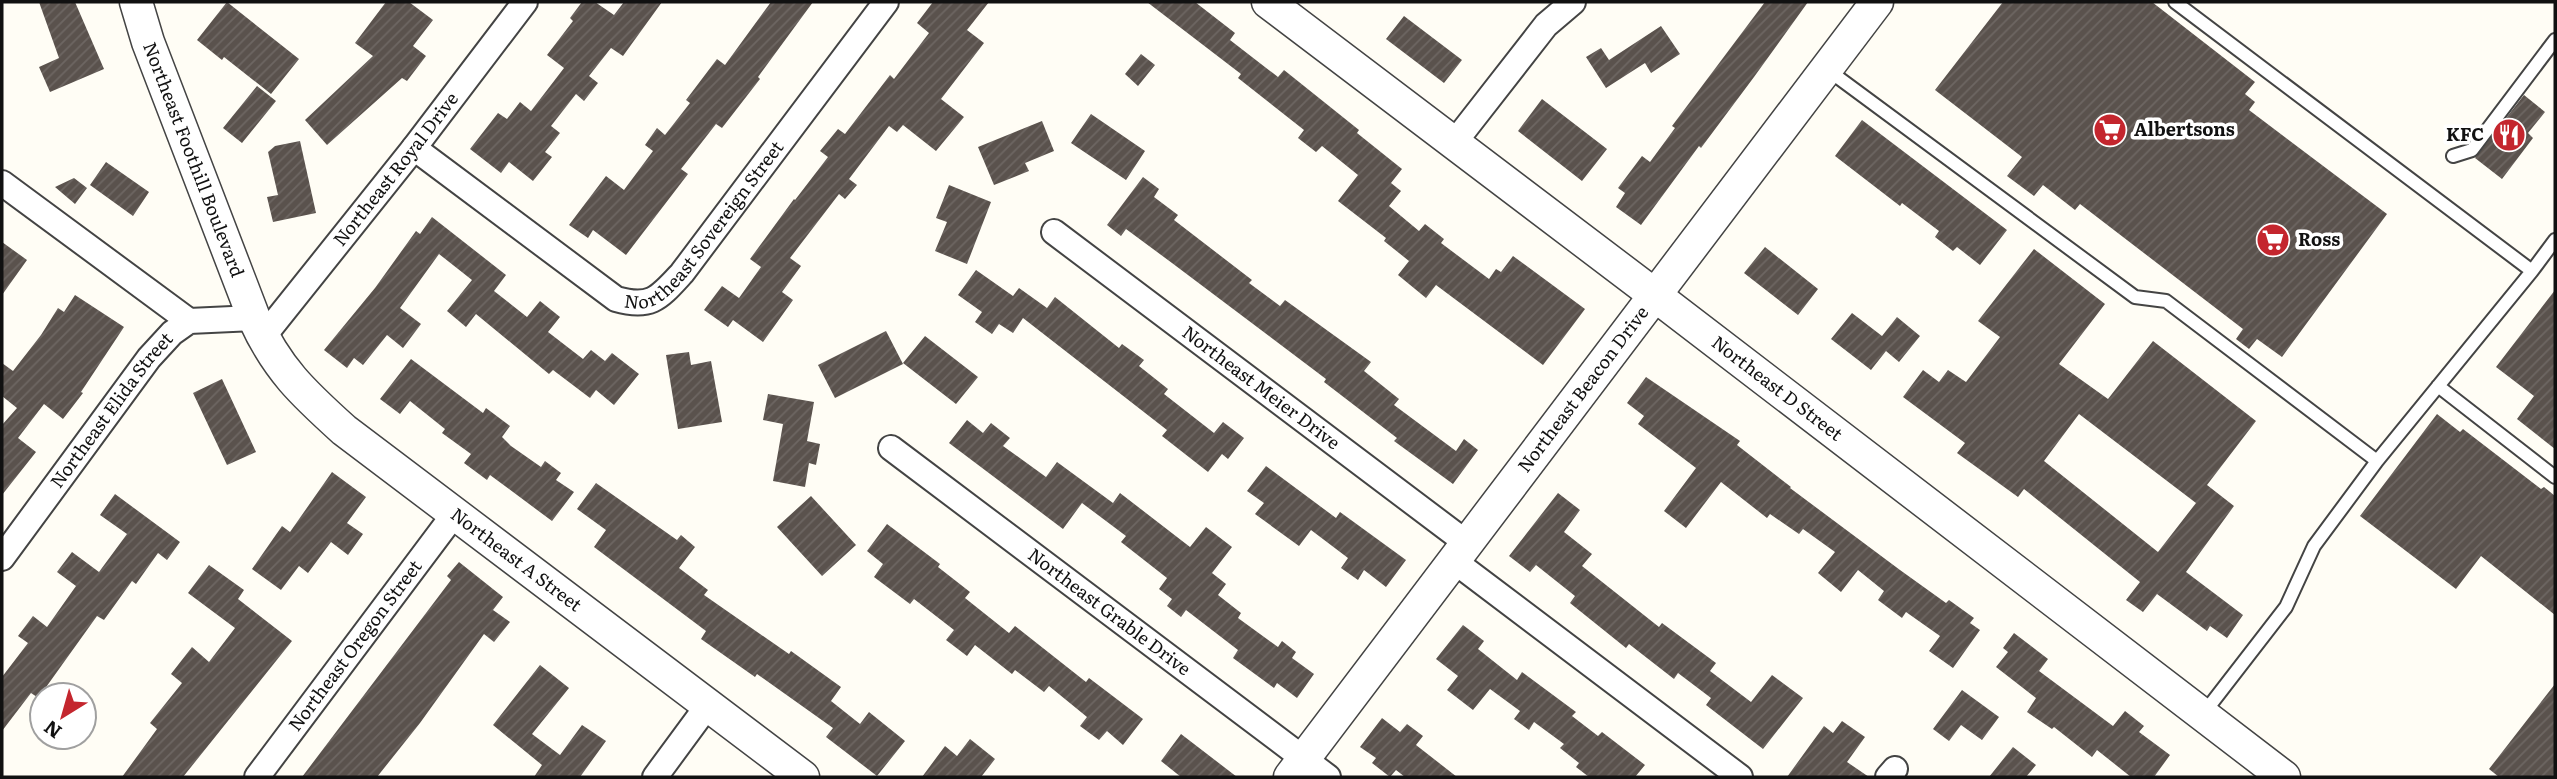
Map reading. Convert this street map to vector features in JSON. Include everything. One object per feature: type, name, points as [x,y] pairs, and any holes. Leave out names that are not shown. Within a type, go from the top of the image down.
[{"type":"street","name":"Northeast Foothill Boulevard","points":[[136,2],[153,54],[259,327]]},
{"type":"street","name":"Northeast Royal Drive","points":[[259,327],[414,148],[525,2]]},
{"type":"street","name":"Northeast Sovereign Street","points":[[414,148],[616,299],[634,304],[650,302],[664,293],[682,273],[886,2]]},
{"type":"street","name":"Northeast D Street","points":[[1268,2],[2284,777]]},
{"type":"street","points":[[1454,143],[1546,25],[1573,2]]},
{"type":"street","name":"Northeast Beacon Drive","points":[[1307,771],[1461,552],[1877,2]]},
{"type":"street","points":[[2,183],[189,321]]},
{"type":"street","name":"Northeast Meier Drive","points":[[1054,232],[1461,552],[1740,777]]},
{"type":"street","name":"Northeast Elida Street","points":[[2,558],[149,358],[173,333],[189,321],[259,327]]},
{"type":"street","name":"Northeast A Street","points":[[259,327],[276,361],[344,430],[803,777]]},
{"type":"street","name":"Northeast Grable Drive","points":[[891,448],[1307,771]]},
{"type":"street","name":"Northeast Oregon Street","points":[[257,777],[455,513]]},
{"type":"street","points":[[655,777],[708,705]]},
{"type":"lane","points":[[2175,2],[2532,271]]},
{"type":"lane","points":[[2453,156],[2472,150],[2555,40]]},
{"type":"lane","points":[[1828,70],[2135,297],[2166,301],[2377,461]]},
{"type":"lane","points":[[2203,715],[2286,607],[2314,545],[2377,461],[2555,240]]},
{"type":"lane","points":[[2438,386],[2555,477]]},
{"type":"building","points":[[39,2],[75,2],[104,69],[50,92],[39,67],[59,58]]},
{"type":"building","points":[[227,2],[299,59],[271,94],[224,57],[222,60],[197,40]]},
{"type":"building","points":[[386,2],[409,2],[433,20],[413,46],[426,56],[407,81],[402,78],[327,145],[305,120],[373,56],[355,43]]},
{"type":"building","points":[[582,2],[595,2],[614,15],[624,2],[662,2],[623,56],[611,48],[589,76],[598,83],[584,101],[576,94],[551,126],[560,133],[545,152],[552,157],[533,181],[509,162],[501,173],[470,149],[498,113],[507,119],[520,102],[531,111],[564,68],[547,55],[573,21],[570,18]]},
{"type":"building","points":[[771,2],[813,2],[758,77],[760,79],[722,128],[716,124],[681,169],[688,174],[626,255],[593,230],[588,238],[569,225],[606,176],[624,190],[653,151],[645,145],[657,128],[665,135],[690,103],[686,100],[717,59],[725,65]]},
{"type":"building","points":[[933,2],[989,2],[967,30],[984,43],[941,99],[964,117],[936,151],[903,125],[897,132],[889,126],[849,179],[857,185],[845,199],[839,194],[790,258],[801,266],[782,292],[793,300],[763,342],[733,320],[728,327],[704,310],[722,286],[739,298],[761,267],[750,259],[828,157],[820,151],[838,129],[845,134],[890,75],[894,79],[929,33],[917,23]]},
{"type":"building","points":[[1147,2],[1195,2],[1235,33],[1230,40],[1278,77],[1284,70],[1359,130],[1357,133],[1402,169],[1391,183],[1401,191],[1389,206],[1419,231],[1425,224],[1444,239],[1441,243],[1489,279],[1496,269],[1501,272],[1513,256],[1585,309],[1543,365],[1436,285],[1426,298],[1398,275],[1409,261],[1384,241],[1386,238],[1338,201],[1358,175],[1322,146],[1316,152],[1298,138],[1304,130],[1238,78],[1241,74]]},
{"type":"building","points":[[1765,2],[1808,2],[1641,225],[1616,207],[1625,193],[1618,188],[1642,156],[1650,162],[1675,128],[1672,126]]},
{"type":"building","name":"Albertsons","points":[[2003,2],[2152,2],[2255,82],[2245,94],[2255,102],[2249,110],[2387,214],[2282,357],[2257,339],[2249,349],[2236,339],[2243,329],[2080,204],[2075,210],[2043,185],[2034,196],[2007,176],[2022,157],[1935,90]]},
{"type":"building","points":[[1404,16],[1462,60],[1444,83],[1386,39]]},
{"type":"building","points":[[1661,26],[1680,54],[1651,73],[1645,63],[1606,88],[1586,57],[1601,48],[1609,60]]},
{"type":"building","points":[[1141,54],[1155,65],[1138,86],[1125,74]]},
{"type":"building","points":[[257,86],[276,101],[242,143],[223,128]]},
{"type":"building","name":"KFC","points":[[2524,95],[2545,112],[2528,133],[2533,138],[2502,179],[2475,158]]},
{"type":"building","points":[[1542,99],[1607,149],[1582,181],[1518,131]]},
{"type":"building","points":[[1091,114],[1145,151],[1126,180],[1071,143]]},
{"type":"building","points":[[1862,120],[2007,230],[1980,265],[1957,247],[1953,251],[1935,237],[1939,231],[1902,203],[1900,206],[1835,156]]},
{"type":"building","points":[[1042,121],[1054,151],[1025,163],[1029,171],[994,185],[978,147]]},
{"type":"building","points":[[300,141],[316,213],[273,222],[267,197],[278,195],[268,152],[275,146]]},
{"type":"building","points":[[106,162],[149,192],[133,216],[90,185]]},
{"type":"building","points":[[1143,177],[1159,189],[1154,197],[1178,215],[1174,220],[1252,280],[1249,283],[1280,306],[1285,300],[1371,362],[1364,371],[1399,399],[1394,405],[1456,451],[1464,439],[1478,450],[1453,484],[1394,441],[1397,438],[1324,382],[1326,379],[1172,263],[1126,229],[1121,236],[1107,225]]},
{"type":"building","points":[[74,178],[87,188],[75,204],[55,187]]},
{"type":"building","points":[[949,185],[991,202],[967,264],[935,251],[947,222],[936,218]]},
{"type":"building","points":[[432,217],[506,275],[494,291],[527,317],[540,301],[560,317],[548,332],[583,359],[591,350],[605,361],[612,353],[639,374],[614,405],[596,390],[590,398],[553,370],[549,374],[476,314],[466,327],[447,311],[472,280],[439,254],[400,308],[421,324],[403,348],[387,335],[363,365],[354,358],[347,368],[324,350],[375,288],[416,231],[420,234]]},
{"type":"building","points":[[2,242],[27,260],[2,295]]},
{"type":"building","points":[[1765,247],[1818,289],[1798,315],[1744,273]]},
{"type":"building","points":[[2034,249],[2105,304],[2059,364],[2108,399],[2153,341],[2256,421],[2207,485],[2234,506],[2186,572],[2243,615],[2227,638],[2210,626],[2207,631],[2157,594],[2143,612],[2126,600],[2140,582],[2024,489],[2018,497],[1957,453],[1965,443],[1903,397],[1923,370],[1939,382],[1948,370],[1966,382],[2000,337],[1978,321]],"holes":[[[2079,414],[2196,503],[2158,552],[2044,461]]]},
{"type":"building","points":[[976,270],[1013,296],[1019,288],[1047,308],[1055,297],[1119,348],[1122,344],[1144,360],[1139,366],[1168,389],[1164,394],[1214,433],[1223,422],[1244,438],[1228,459],[1222,454],[1208,472],[1162,436],[1167,430],[1023,318],[1013,333],[999,324],[992,334],[975,322],[982,312],[958,295]]},
{"type":"building","points":[[2555,290],[2555,449],[2517,419],[2534,396],[2496,367]]},
{"type":"building","points":[[75,295],[124,327],[81,392],[83,393],[63,419],[44,404],[18,438],[36,452],[2,495],[2,425],[17,408],[2,396],[2,363],[13,371],[58,308],[64,312]]},
{"type":"building","points":[[1852,313],[1882,336],[1897,317],[1920,336],[1899,362],[1886,351],[1871,370],[1831,339]]},
{"type":"building","points":[[886,331],[903,364],[835,398],[818,365]]},
{"type":"building","points":[[925,336],[978,377],[956,404],[903,363]]},
{"type":"building","points":[[689,352],[691,365],[711,361],[722,422],[678,429],[666,355]]},
{"type":"building","points":[[411,359],[483,413],[486,408],[510,426],[502,437],[511,446],[541,467],[545,461],[561,473],[556,480],[574,492],[552,521],[490,475],[487,480],[464,463],[471,454],[442,433],[445,429],[410,401],[400,414],[380,399]]},
{"type":"building","points":[[1646,377],[1740,441],[1737,445],[1790,488],[1900,570],[1946,603],[1949,600],[1974,618],[1970,623],[1980,630],[1953,668],[1929,651],[1940,636],[1906,612],[1902,618],[1878,600],[1884,591],[1858,570],[1841,592],[1818,573],[1835,552],[1803,529],[1799,534],[1770,514],[1767,518],[1721,482],[1686,528],[1664,511],[1696,468],[1638,424],[1644,416],[1627,403]]},
{"type":"building","points":[[222,379],[256,452],[227,465],[193,393]]},
{"type":"building","points":[[768,394],[814,402],[807,441],[820,444],[816,465],[809,463],[805,487],[773,481],[783,424],[763,420]]},
{"type":"building","points":[[2437,414],[2460,432],[2463,429],[2541,489],[2544,487],[2555,496],[2555,615],[2481,556],[2456,589],[2360,516]]},
{"type":"building","points":[[967,420],[983,433],[991,423],[1010,438],[1003,446],[1046,477],[1057,462],[1113,503],[1120,493],[1190,547],[1206,527],[1232,547],[1212,573],[1226,584],[1218,595],[1241,613],[1238,618],[1278,647],[1282,641],[1296,652],[1292,658],[1314,674],[1297,698],[1277,683],[1274,688],[1233,658],[1238,650],[1186,610],[1181,617],[1167,606],[1172,599],[1159,589],[1167,578],[1121,542],[1126,536],[1082,503],[1063,529],[949,443]]},
{"type":"building","points":[[1266,466],[1336,518],[1340,512],[1406,560],[1386,587],[1364,570],[1358,580],[1341,568],[1348,558],[1311,530],[1299,546],[1255,514],[1264,503],[1247,491]]},
{"type":"building","points":[[332,472],[366,497],[347,523],[363,534],[348,555],[331,542],[308,573],[299,566],[281,590],[252,569],[282,526],[290,532]]},
{"type":"building","points":[[596,483],[677,540],[681,535],[695,547],[679,568],[708,590],[704,595],[841,687],[831,701],[860,724],[869,712],[905,741],[877,776],[826,737],[833,728],[757,674],[755,677],[701,639],[706,631],[594,547],[606,530],[577,509]]},
{"type":"building","points":[[1558,493],[1580,510],[1564,532],[1592,554],[1582,566],[1659,627],[1662,623],[1716,663],[1710,671],[1751,702],[1772,675],[1803,698],[1763,749],[1706,705],[1711,698],[1678,673],[1674,679],[1629,644],[1626,648],[1570,603],[1575,596],[1536,565],[1530,572],[1509,556]]},
{"type":"building","points":[[115,494],[180,542],[167,560],[158,553],[136,584],[132,581],[104,620],[97,616],[50,681],[28,681],[28,697],[2,731],[2,677],[28,643],[18,636],[33,616],[47,627],[76,586],[57,572],[72,552],[99,572],[127,534],[100,515]]},
{"type":"building","points":[[811,496],[856,545],[822,576],[777,527]]},
{"type":"building","points":[[887,524],[940,564],[938,567],[970,592],[965,598],[1009,633],[1015,626],[1086,682],[1089,678],[1143,719],[1123,745],[1107,731],[1099,740],[1080,726],[1087,717],[1049,686],[1044,692],[1015,670],[1012,674],[975,645],[967,656],[946,640],[954,630],[914,599],[910,604],[874,577],[883,564],[867,551]]},
{"type":"building","points":[[459,562],[503,597],[493,610],[510,622],[494,642],[484,634],[377,777],[302,777],[451,580],[447,576]]},
{"type":"building","points":[[209,565],[244,590],[238,599],[292,641],[183,777],[122,777],[157,729],[150,723],[182,683],[171,674],[192,647],[209,662],[235,628],[188,593]]},
{"type":"building","points":[[1463,625],[1484,641],[1478,649],[1517,680],[1522,672],[1576,712],[1572,716],[1598,736],[1602,732],[1645,765],[1635,777],[1589,777],[1576,767],[1579,763],[1560,748],[1564,744],[1534,722],[1529,730],[1514,719],[1520,711],[1490,689],[1473,710],[1447,690],[1458,676],[1436,659]]},
{"type":"building","points":[[2014,633],[2048,659],[2039,671],[2113,726],[2125,711],[2144,726],[2139,732],[2170,755],[2154,777],[2131,777],[2097,750],[2092,757],[2054,727],[2052,729],[2027,712],[2036,698],[1996,667],[2008,652],[2003,648]]},
{"type":"building","points":[[540,665],[569,688],[532,734],[560,755],[582,725],[606,741],[580,777],[534,777],[542,765],[493,725]]},
{"type":"building","points":[[2555,684],[2555,777],[2499,777],[2489,769]]},
{"type":"building","points":[[1962,690],[1999,717],[1982,740],[1961,725],[1949,741],[1933,729]]},
{"type":"building","points":[[1382,718],[1400,732],[1407,724],[1423,736],[1416,745],[1457,777],[1405,777],[1396,770],[1390,777],[1372,763],[1376,758],[1360,747]]},
{"type":"building","points":[[1842,721],[1865,737],[1847,762],[1869,777],[1787,777],[1824,726],[1833,733]]},
{"type":"building","points":[[1181,734],[1237,777],[1181,777],[1161,761]]},
{"type":"building","points":[[970,739],[995,759],[981,777],[922,777],[945,746],[957,756]]},
{"type":"building","points":[[2013,747],[2036,765],[2026,777],[1989,777]]},
{"type":"place","name":"Albertsons","points":[[2110,130]]},
{"type":"place","name":"KFC","points":[[2509,135]]},
{"type":"place","name":"Ross","points":[[2273,240]]}]
